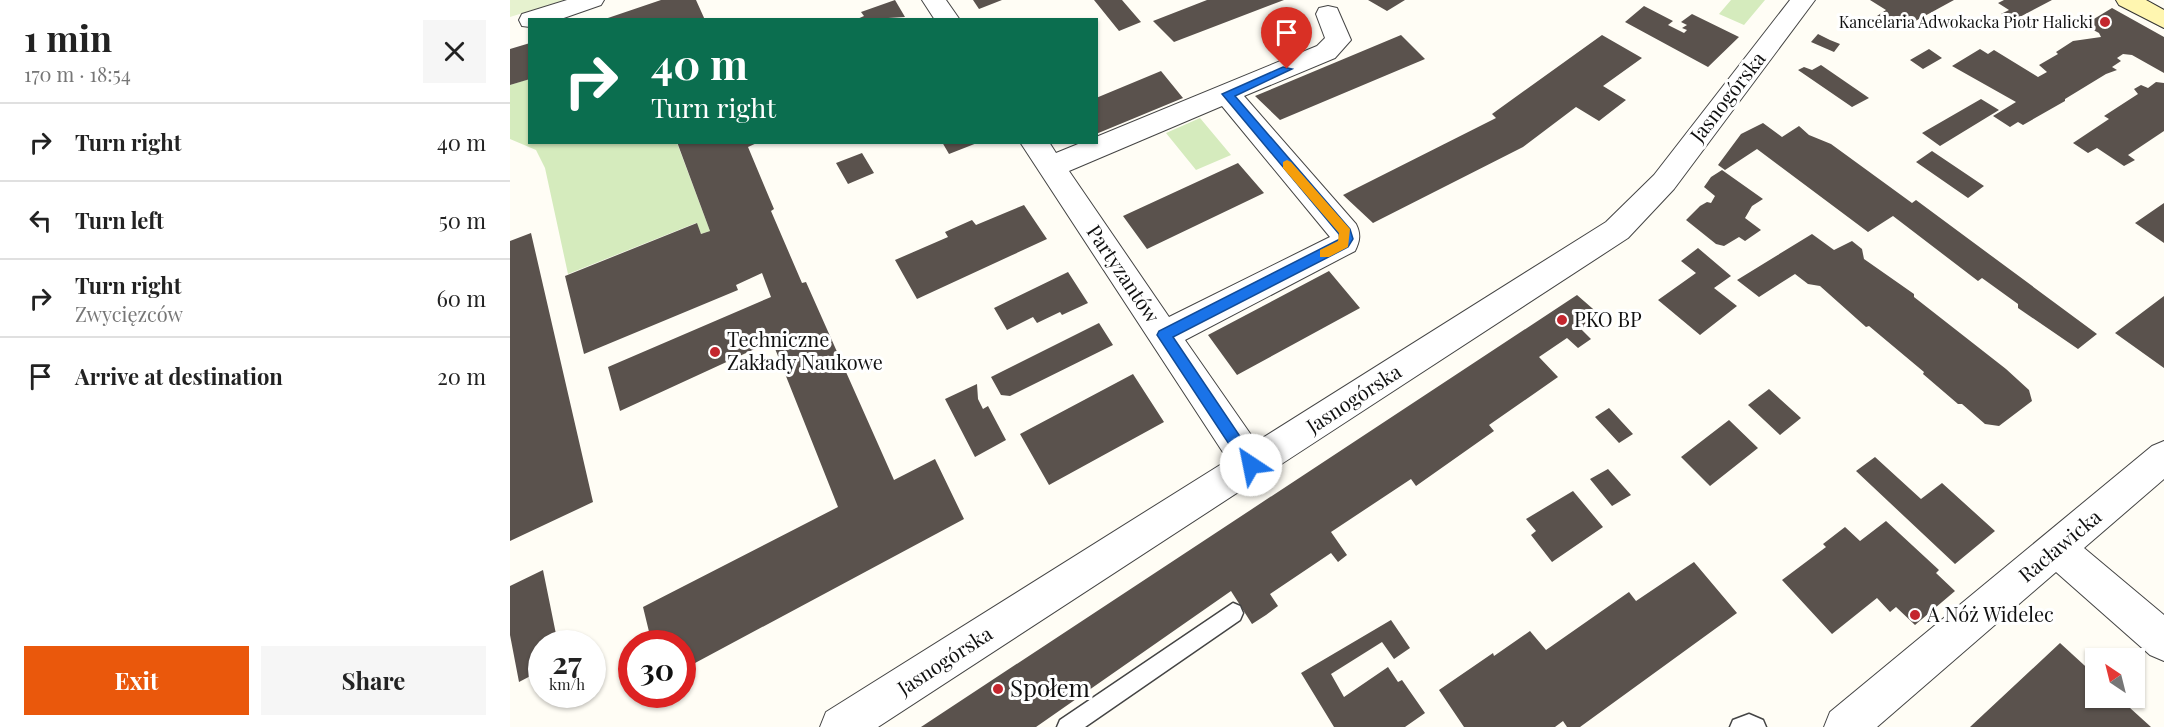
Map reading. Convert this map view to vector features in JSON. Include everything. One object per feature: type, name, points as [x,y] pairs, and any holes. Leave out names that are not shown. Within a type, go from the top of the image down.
[{"type":"street","points":[[536,18],[592,0]]},
{"type":"street","points":[[934,0],[947,18]]},
{"type":"street","name":"Jasnogórska","points":[[841,727],[1617,230],[1664,182],[1803,0]]},
{"type":"street","points":[[2128,0],[2164,20]]},
{"type":"street","points":[[1098,137],[1227,94],[1326,52],[1336,45],[1338,40],[1328,14]]},
{"type":"street","points":[[510,26],[528,21]]},
{"type":"street","points":[[1164,335],[1344,243],[1347,239],[1345,232],[1227,94]]},
{"type":"street","points":[[1043,155],[1076,144]]},
{"type":"street","name":"Partyzantów","points":[[1043,155],[1251,465]]},
{"type":"street","name":"Racławicka","points":[[1845,727],[2058,549],[2164,456]]},
{"type":"street","points":[[2058,549],[2164,641]]},
{"type":"lane","points":[[1068,727],[1233,613]]},
{"type":"lane","points":[[1740,727],[1749,724],[1756,727]]},
{"type":"green space","points":[[510,0],[565,0],[510,17]]},
{"type":"green space","points":[[1731,0],[1765,0],[1744,25],[1719,14]]},
{"type":"green space","points":[[528,79],[528,144],[677,144],[710,231],[701,234],[696,223],[568,274],[545,168],[536,150],[510,139],[510,85]]},
{"type":"green space","points":[[1200,118],[1231,155],[1196,170],[1166,133]]},
{"type":"building","points":[[661,0],[696,0],[704,18],[608,18]]},
{"type":"building","points":[[895,0],[905,17],[860,18],[864,16],[861,12]]},
{"type":"building","points":[[973,0],[1002,0],[979,9]]},
{"type":"building","points":[[1094,0],[1122,0],[1141,22],[1119,31]]},
{"type":"building","points":[[1207,0],[1284,0],[1174,42],[1153,21]]},
{"type":"building","points":[[1368,0],[1405,0],[1387,11]]},
{"type":"building","points":[[1870,0],[1954,0],[1899,30],[1877,16],[1886,10]]},
{"type":"building","points":[[2004,0],[2052,0],[2012,21],[2001,14],[2009,10],[1998,3]]},
{"type":"building","points":[[1644,6],[1673,21],[1668,25],[1684,33],[1687,30],[1682,28],[1687,25],[1681,22],[1692,14],[1739,37],[1708,67],[1625,22]]},
{"type":"building","points":[[2112,8],[2164,37],[2164,73],[2132,55],[2123,54],[2117,58],[2121,61],[2112,67],[2117,70],[2106,74],[2023,125],[2018,122],[2010,127],[1993,116],[2016,102],[1952,66],[1980,49],[1988,54],[1994,50],[2038,77],[2047,72],[2039,65],[2058,54],[2056,52],[2073,41],[2101,37],[2099,33],[2084,25]]},
{"type":"building","points":[[1818,34],[1840,44],[1834,52],[1811,42]]},
{"type":"building","points":[[1401,35],[1425,59],[1280,120],[1255,96]]},
{"type":"building","points":[[1602,35],[1642,58],[1603,86],[1626,100],[1599,121],[1576,107],[1523,147],[1373,223],[1343,195],[1496,118],[1492,114]]},
{"type":"building","points":[[528,44],[528,80],[510,85],[510,49]]},
{"type":"building","points":[[1929,49],[1942,58],[1923,69],[1910,60]]},
{"type":"building","points":[[1821,65],[1869,98],[1852,107],[1798,70],[1804,67],[1812,70]]},
{"type":"building","points":[[1161,71],[1183,98],[1098,133],[1098,97]]},
{"type":"building","points":[[2156,82],[2164,83],[2164,131],[2128,155],[2135,160],[2124,166],[2097,148],[2088,153],[2073,143],[2109,119],[2104,116],[2138,94],[2134,89],[2141,85],[2148,88]]},
{"type":"building","points":[[1981,99],[1999,110],[1940,146],[1922,133]]},
{"type":"building","points":[[1763,123],[1782,137],[1799,126],[1809,135],[1831,144],[1912,203],[1916,200],[2097,334],[2078,349],[2018,308],[2018,304],[1982,278],[1978,281],[1893,216],[1868,232],[1757,149],[1725,170],[1718,165],[1741,134]]},
{"type":"building","points":[[678,144],[755,144],[748,147],[774,209],[771,211],[802,283],[806,282],[894,480],[935,459],[964,519],[696,663],[696,630],[649,630],[643,607],[838,507],[772,341],[620,411],[608,367],[771,297],[762,273],[736,285],[738,290],[584,354],[565,276],[697,223],[701,234],[710,231]]},
{"type":"building","points":[[943,144],[974,144],[949,154]]},
{"type":"building","points":[[1932,151],[1984,186],[1968,198],[1916,162]]},
{"type":"building","points":[[862,153],[874,173],[848,184],[836,163]]},
{"type":"building","points":[[1238,163],[1264,193],[1147,249],[1123,216]]},
{"type":"building","points":[[1722,170],[1763,199],[1752,206],[1745,218],[1761,230],[1745,241],[1739,237],[1724,246],[1716,244],[1686,220],[1700,206],[1707,202],[1711,203],[1715,196],[1704,187],[1711,177]]},
{"type":"building","points":[[2164,203],[2164,243],[2135,223]]},
{"type":"building","points":[[1024,205],[1047,239],[917,299],[895,260],[948,237],[945,232],[972,220],[976,225]]},
{"type":"building","points":[[531,233],[593,502],[510,541],[510,241]]},
{"type":"building","points":[[1812,234],[1834,250],[1852,241],[1862,249],[1864,259],[1914,294],[1914,297],[2006,369],[2029,390],[2032,401],[1999,426],[1985,424],[1962,404],[1958,404],[1923,374],[1924,372],[1869,326],[1866,327],[1820,286],[1808,284],[1795,274],[1759,297],[1737,280]]},
{"type":"building","points":[[1698,248],[1731,276],[1714,288],[1737,306],[1700,335],[1658,300],[1696,273],[1681,261]]},
{"type":"building","points":[[1329,271],[1360,308],[1237,375],[1208,335]]},
{"type":"building","points":[[1068,272],[1088,303],[1062,315],[1060,312],[1037,323],[1033,317],[1007,330],[994,308]]},
{"type":"building","points":[[1577,295],[1600,315],[1581,329],[1591,339],[1578,348],[1567,338],[1539,357],[1558,377],[1489,425],[1494,431],[1416,486],[1411,479],[1331,532],[1347,555],[1338,562],[1331,553],[1270,594],[1278,606],[1266,615],[1252,624],[1231,591],[1036,727],[921,727]]},
{"type":"building","points":[[2164,296],[2164,368],[2115,333]]},
{"type":"building","points":[[1099,323],[1113,345],[1010,396],[1001,395],[991,377]]},
{"type":"building","points":[[1133,374],[1164,422],[1049,485],[1020,434]]},
{"type":"building","points":[[977,384],[978,399],[983,409],[988,406],[1006,440],[975,457],[945,399]]},
{"type":"building","points":[[1769,389],[1801,418],[1780,435],[1748,405]]},
{"type":"building","points":[[1609,408],[1633,434],[1619,443],[1595,417]]},
{"type":"building","points":[[1729,420],[1758,448],[1710,486],[1681,457]]},
{"type":"building","points":[[1875,457],[1921,499],[1942,483],[1995,531],[1955,564],[1856,471]]},
{"type":"building","points":[[1608,469],[1631,495],[1612,506],[1590,479]]},
{"type":"building","points":[[1573,491],[1603,527],[1552,562],[1531,535],[1536,531],[1526,519]]},
{"type":"building","points":[[1886,521],[1939,570],[1936,573],[1955,591],[1915,625],[1896,607],[1890,612],[1877,598],[1832,634],[1782,580],[1826,547],[1823,544],[1845,527],[1860,541]]},
{"type":"building","points":[[1694,562],[1737,613],[1580,727],[1567,727],[1563,721],[1555,727],[1464,727],[1439,690],[1530,631],[1546,650],[1629,592],[1636,601]]},
{"type":"building","points":[[543,570],[555,630],[528,630],[528,677],[519,682],[510,635],[510,586]]},
{"type":"building","points":[[1391,620],[1410,648],[1394,659],[1382,642],[1331,674],[1344,697],[1388,667],[1398,682],[1402,680],[1425,713],[1405,727],[1334,727],[1301,673]]},
{"type":"building","points":[[2060,643],[2085,666],[2085,708],[2130,708],[2151,727],[1970,727]]},
{"type":"slow traffic","points":[[1287,165],[1345,232],[1347,239],[1344,243],[1324,253]]},
{"type":"place","name":"Kancelaria Adwokacka Piotr Halicki","points":[[2105,22]]},
{"type":"place","name":"PKO BP","points":[[1562,320]]},
{"type":"place","name":"Techniczne Zakłady Naukowe","points":[[715,352]]},
{"type":"place","name":"A Nóż Widelec","points":[[1915,615]]},
{"type":"place","name":"Społem","points":[[998,689]]},
{"type":"route","points":[[1251,465],[1164,335],[1344,243],[1347,239],[1345,232],[1227,94],[1287,69]]}]
